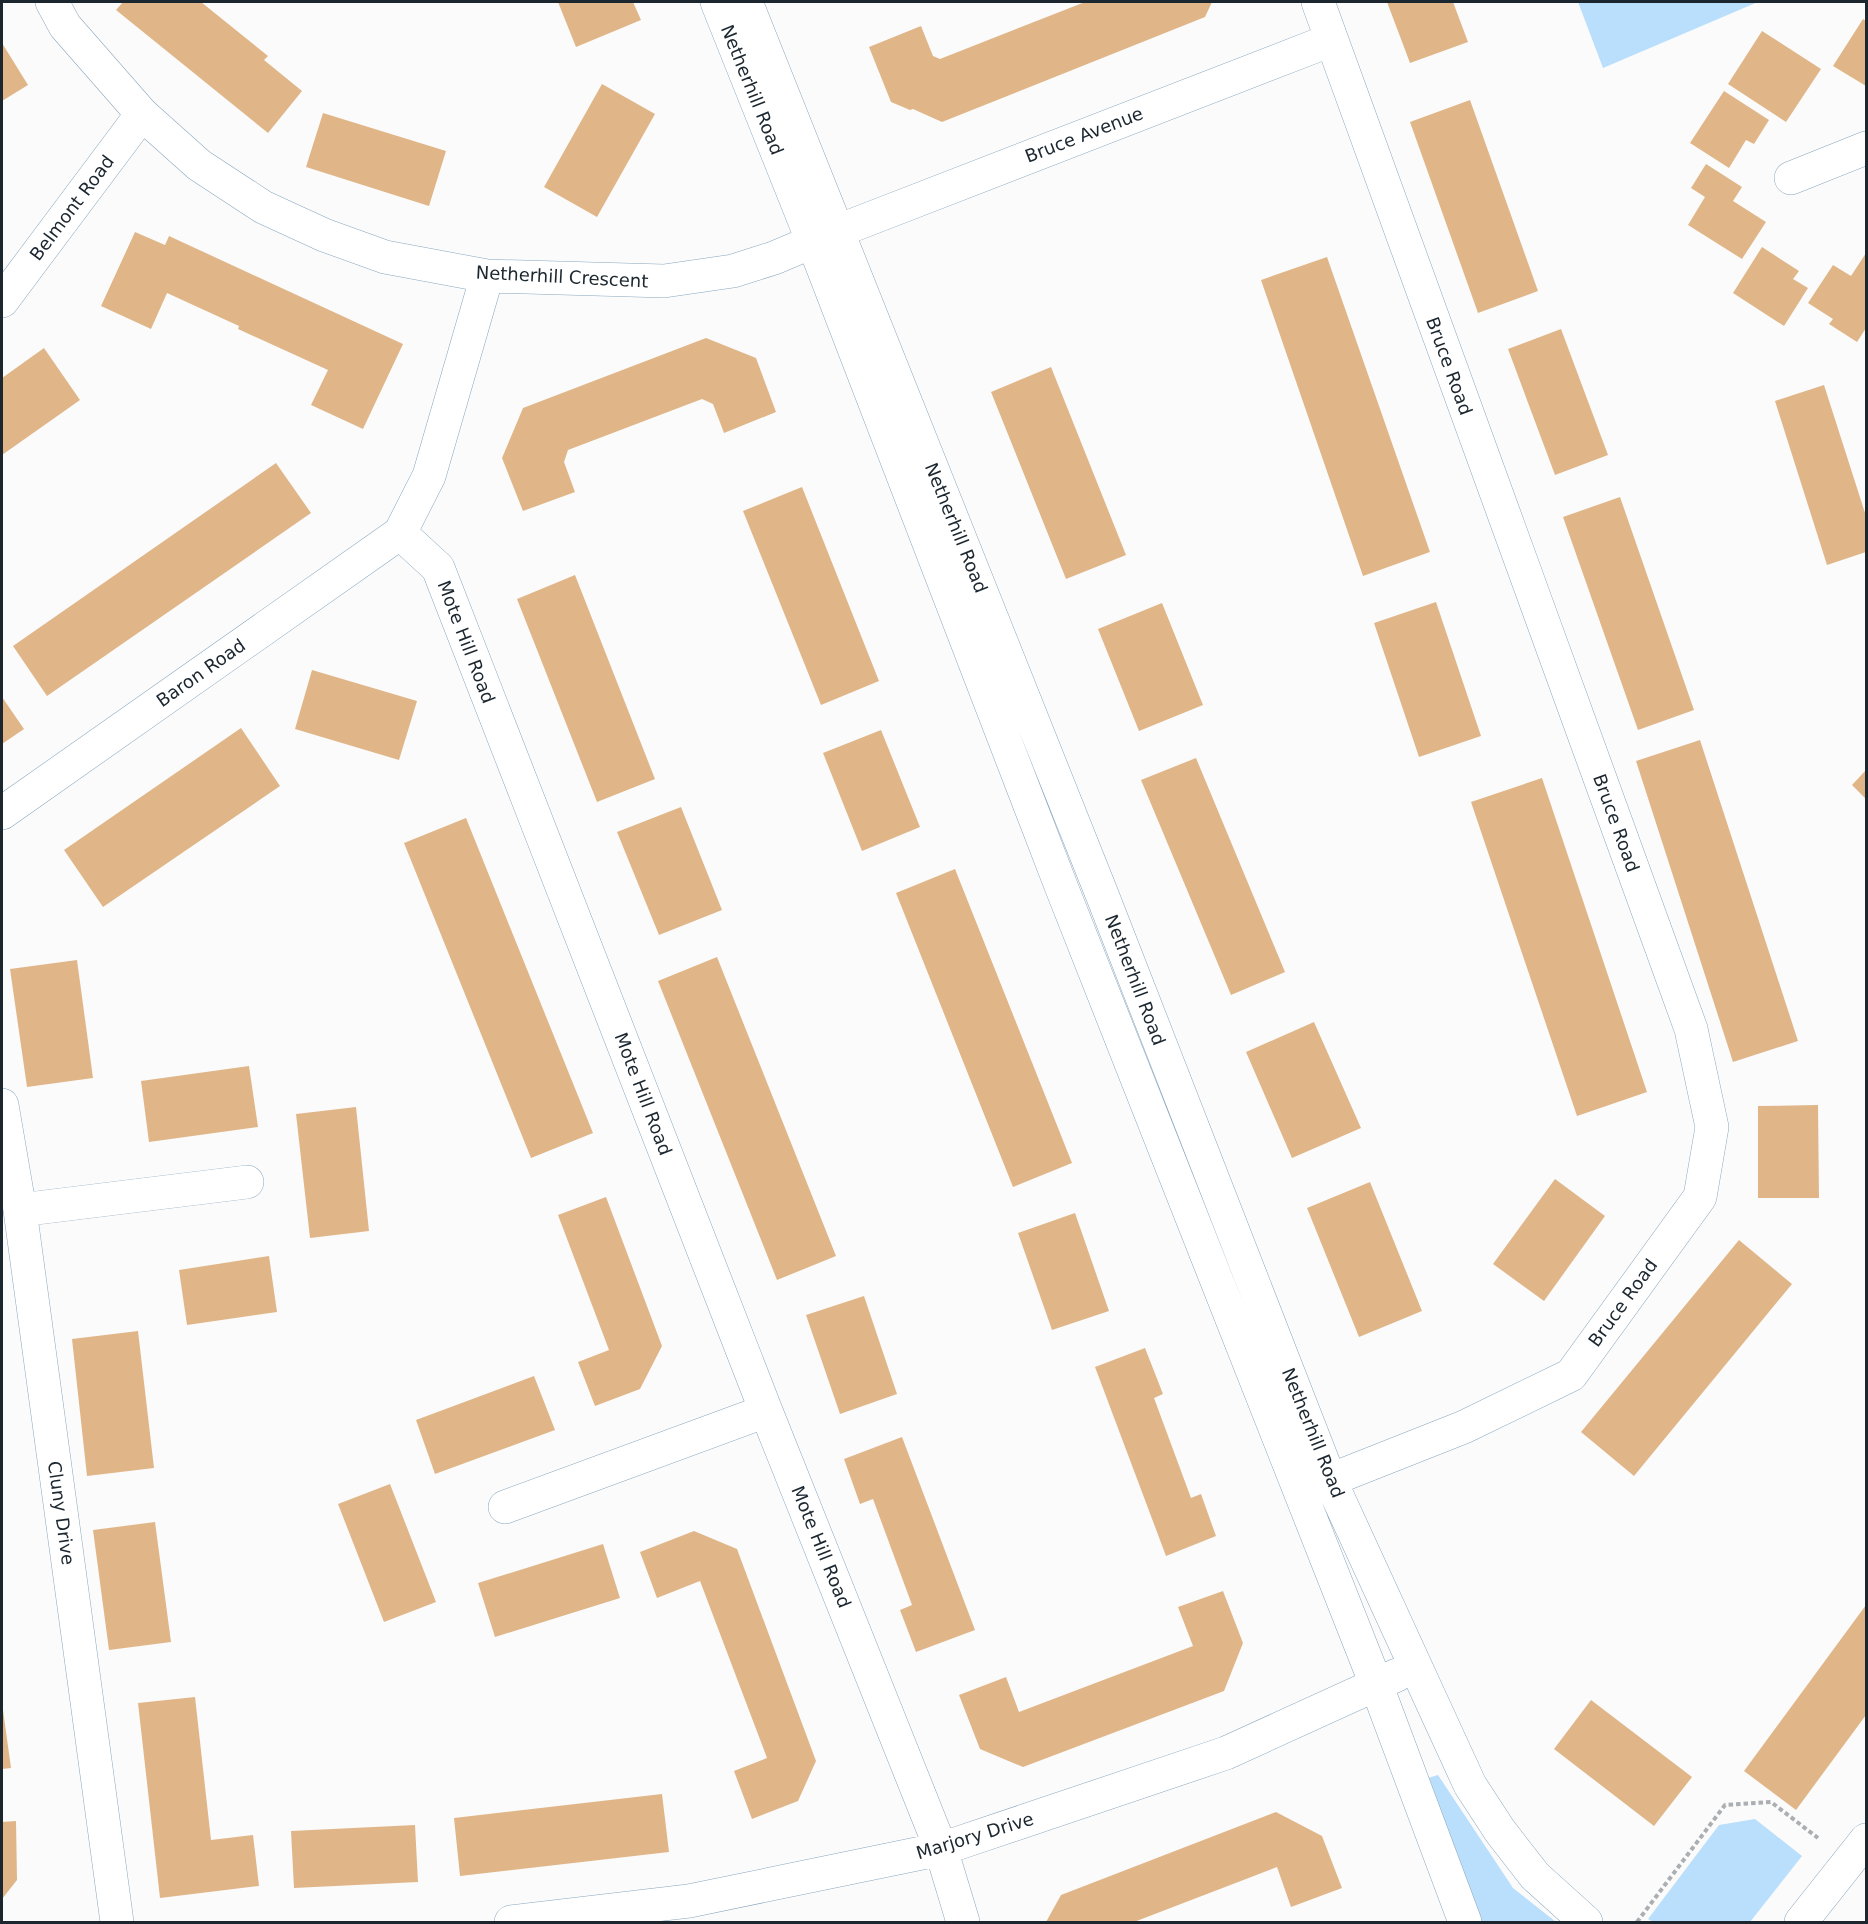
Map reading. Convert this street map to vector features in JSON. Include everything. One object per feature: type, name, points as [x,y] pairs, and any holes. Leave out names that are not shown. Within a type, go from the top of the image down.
[{"type":"street","name":"Netherhill Crescent","points":[[52,2],[65,26],[142,114],[199,165],[264,207],[324,235],[385,257],[487,276],[664,281],[733,271],[774,258],[826,236]]},
{"type":"street","name":"Netherhill Road","points":[[717,2],[826,236],[1107,908],[1330,1480],[1470,1785],[1500,1831],[1535,1876],[1586,1923]]},
{"type":"street","name":"Netherhill Road","points":[[746,2],[826,236],[1065,897],[1376,1684],[1465,1923]]},
{"type":"street","name":"Bruce Road","points":[[1318,2],[1691,1029],[1712,1127],[1700,1197],[1570,1375],[1464,1426],[1330,1480]]},
{"type":"street","name":"Bruce Avenue","points":[[826,236],[1331,40]]},
{"type":"street","name":"Belmont Road","points":[[2,301],[142,114]]},
{"type":"street","points":[[1791,178],[1866,148]]},
{"type":"street","points":[[400,533],[429,476],[487,276]]},
{"type":"street","name":"Baron Road","points":[[2,813],[400,533]]},
{"type":"street","name":"Mote Hill Road","points":[[400,533],[438,568],[766,1411],[942,1849],[963,1923]]},
{"type":"street","name":"Cluny Drive","points":[[2,1105],[20,1210],[117,1923]]},
{"type":"street","points":[[20,1210],[247,1182]]},
{"type":"street","points":[[505,1507],[766,1411]]},
{"type":"street","name":"Marjory Drive","points":[[511,1923],[689,1900],[942,1849],[1226,1753],[1416,1668]]},
{"type":"street","points":[[1801,1923],[1858,1851]]},
{"type":"path","points":[[1637,1923],[1725,1805],[1771,1802],[1858,1851]]},
{"type":"shaded area","points":[[1578,2],[1758,2],[1603,68]]},
{"type":"shaded area","points":[[1438,1775],[1513,1888],[1556,1922],[1478,1922],[1425,1779]]},
{"type":"shaded area","points":[[1755,1819],[1802,1856],[1750,1922],[1653,1922],[1648,1919],[1719,1825]]},
{"type":"building","points":[[123,2],[201,2],[268,56],[264,60],[302,91],[268,133],[116,10]]},
{"type":"building","points":[[558,2],[633,2],[641,20],[576,47]]},
{"type":"building","points":[[1085,2],[1212,2],[1205,17],[942,122],[891,102],[869,47],[921,26],[933,56],[940,59]]},
{"type":"building","points":[[1387,2],[1453,2],[1468,42],[1410,63]]},
{"type":"building","points":[[1863,19],[1866,21],[1866,86],[1833,66]]},
{"type":"building","points":[[1762,31],[1821,69],[1786,122],[1728,84]]},
{"type":"building","points":[[2,43],[28,85],[2,101]]},
{"type":"building","points":[[602,84],[655,114],[597,217],[544,187]]},
{"type":"building","points":[[1724,91],[1769,120],[1754,144],[1746,140],[1729,168],[1690,143]]},
{"type":"building","points":[[1470,100],[1538,291],[1478,313],[1410,122]]},
{"type":"building","points":[[323,113],[446,151],[429,206],[306,167]]},
{"type":"building","points":[[1706,164],[1742,187],[1733,201],[1766,222],[1742,259],[1688,225],[1705,197],[1691,188]]},
{"type":"building","points":[[135,232],[165,245],[169,236],[403,344],[363,429],[311,405],[328,370],[238,329],[239,326],[167,293],[151,329],[101,306]]},
{"type":"building","points":[[1762,247],[1799,271],[1793,279],[1808,288],[1784,326],[1733,293]]},
{"type":"building","points":[[1866,253],[1866,328],[1857,342],[1829,324],[1833,319],[1808,303],[1833,265],[1851,276]]},
{"type":"building","points":[[1327,257],[1430,552],[1363,576],[1261,280]]},
{"type":"building","points":[[1561,329],[1608,455],[1555,475],[1508,349]]},
{"type":"building","points":[[706,338],[756,358],[776,412],[724,433],[713,404],[702,399],[568,450],[564,462],[575,492],[523,511],[502,458],[523,408]]},
{"type":"building","points":[[44,348],[80,400],[2,455],[2,378]]},
{"type":"building","points":[[1051,367],[1126,555],[1066,579],[991,392]]},
{"type":"building","points":[[1824,385],[1866,516],[1866,552],[1827,565],[1775,401]]},
{"type":"building","points":[[276,463],[311,513],[47,696],[13,646]]},
{"type":"building","points":[[802,487],[879,681],[821,705],[743,511]]},
{"type":"building","points":[[1620,497],[1694,710],[1638,730],[1563,517]]},
{"type":"building","points":[[575,575],[655,779],[597,802],[517,599]]},
{"type":"building","points":[[1436,602],[1481,736],[1419,757],[1374,623]]},
{"type":"building","points":[[1162,603],[1203,705],[1139,731],[1098,629]]},
{"type":"building","points":[[312,670],[417,701],[399,760],[295,729]]},
{"type":"building","points":[[2,697],[24,729],[2,744]]},
{"type":"building","points":[[241,728],[280,786],[103,907],[64,850]]},
{"type":"building","points":[[881,730],[920,827],[862,851],[823,753]]},
{"type":"building","points":[[1700,740],[1798,1041],[1733,1062],[1636,761]]},
{"type":"building","points":[[1196,758],[1285,972],[1231,995],[1141,780]]},
{"type":"building","points":[[1866,770],[1866,799],[1852,785]]},
{"type":"building","points":[[1542,778],[1647,1092],[1577,1116],[1471,802]]},
{"type":"building","points":[[681,807],[722,910],[659,935],[617,832]]},
{"type":"building","points":[[466,818],[593,1133],[531,1158],[404,843]]},
{"type":"building","points":[[955,869],[1072,1163],[1013,1187],[896,893]]},
{"type":"building","points":[[717,957],[836,1256],[777,1280],[658,981]]},
{"type":"building","points":[[77,960],[93,1078],[27,1087],[10,969]]},
{"type":"building","points":[[1314,1022],[1361,1128],[1292,1158],[1246,1052]]},
{"type":"building","points":[[249,1066],[258,1127],[149,1142],[141,1081]]},
{"type":"building","points":[[1818,1105],[1819,1198],[1758,1198],[1758,1106]]},
{"type":"building","points":[[356,1107],[369,1231],[310,1238],[296,1114]]},
{"type":"building","points":[[1555,1179],[1605,1216],[1544,1301],[1493,1264]]},
{"type":"building","points":[[1370,1182],[1422,1311],[1359,1337],[1307,1208]]},
{"type":"building","points":[[606,1197],[662,1346],[640,1389],[595,1406],[578,1362],[609,1350],[558,1215]]},
{"type":"building","points":[[1075,1213],[1109,1311],[1052,1330],[1018,1233]]},
{"type":"building","points":[[1739,1240],[1792,1284],[1634,1476],[1581,1432]]},
{"type":"building","points":[[269,1256],[277,1312],[187,1325],[179,1270]]},
{"type":"building","points":[[864,1296],[897,1394],[840,1414],[806,1315]]},
{"type":"building","points":[[138,1331],[154,1468],[87,1476],[72,1339]]},
{"type":"building","points":[[1145,1348],[1163,1394],[1154,1398],[1191,1498],[1201,1494],[1216,1536],[1166,1556],[1095,1367]]},
{"type":"building","points":[[534,1376],[555,1430],[435,1474],[416,1420]]},
{"type":"building","points":[[902,1437],[975,1630],[916,1652],[900,1610],[912,1605],[873,1499],[860,1504],[844,1459]]},
{"type":"building","points":[[390,1484],[436,1602],[384,1622],[338,1504]]},
{"type":"building","points":[[155,1522],[171,1642],[109,1650],[93,1530]]},
{"type":"building","points":[[694,1531],[737,1549],[816,1761],[798,1801],[752,1819],[734,1771],[767,1758],[700,1581],[657,1598],[640,1552]]},
{"type":"building","points":[[603,1544],[620,1598],[495,1637],[478,1583]]},
{"type":"building","points":[[1223,1591],[1243,1643],[1224,1691],[1023,1767],[980,1749],[959,1695],[1006,1677],[1019,1712],[1193,1646],[1178,1607]]},
{"type":"building","points":[[1866,1605],[1866,1715],[1796,1810],[1744,1771]]},
{"type":"building","points":[[195,1697],[211,1840],[253,1835],[259,1886],[160,1898],[138,1703]]},
{"type":"building","points":[[1591,1700],[1692,1777],[1654,1826],[1554,1749]]},
{"type":"building","points":[[2,1710],[11,1768],[2,1769]]},
{"type":"building","points":[[662,1794],[669,1852],[460,1876],[454,1818]]},
{"type":"building","points":[[1276,1812],[1322,1836],[1342,1888],[1291,1907],[1277,1867],[1134,1922],[1046,1922],[1061,1895]]},
{"type":"building","points":[[16,1821],[17,1880],[2,1899],[2,1822]]},
{"type":"building","points":[[415,1825],[418,1882],[294,1888],[291,1831]]}]
